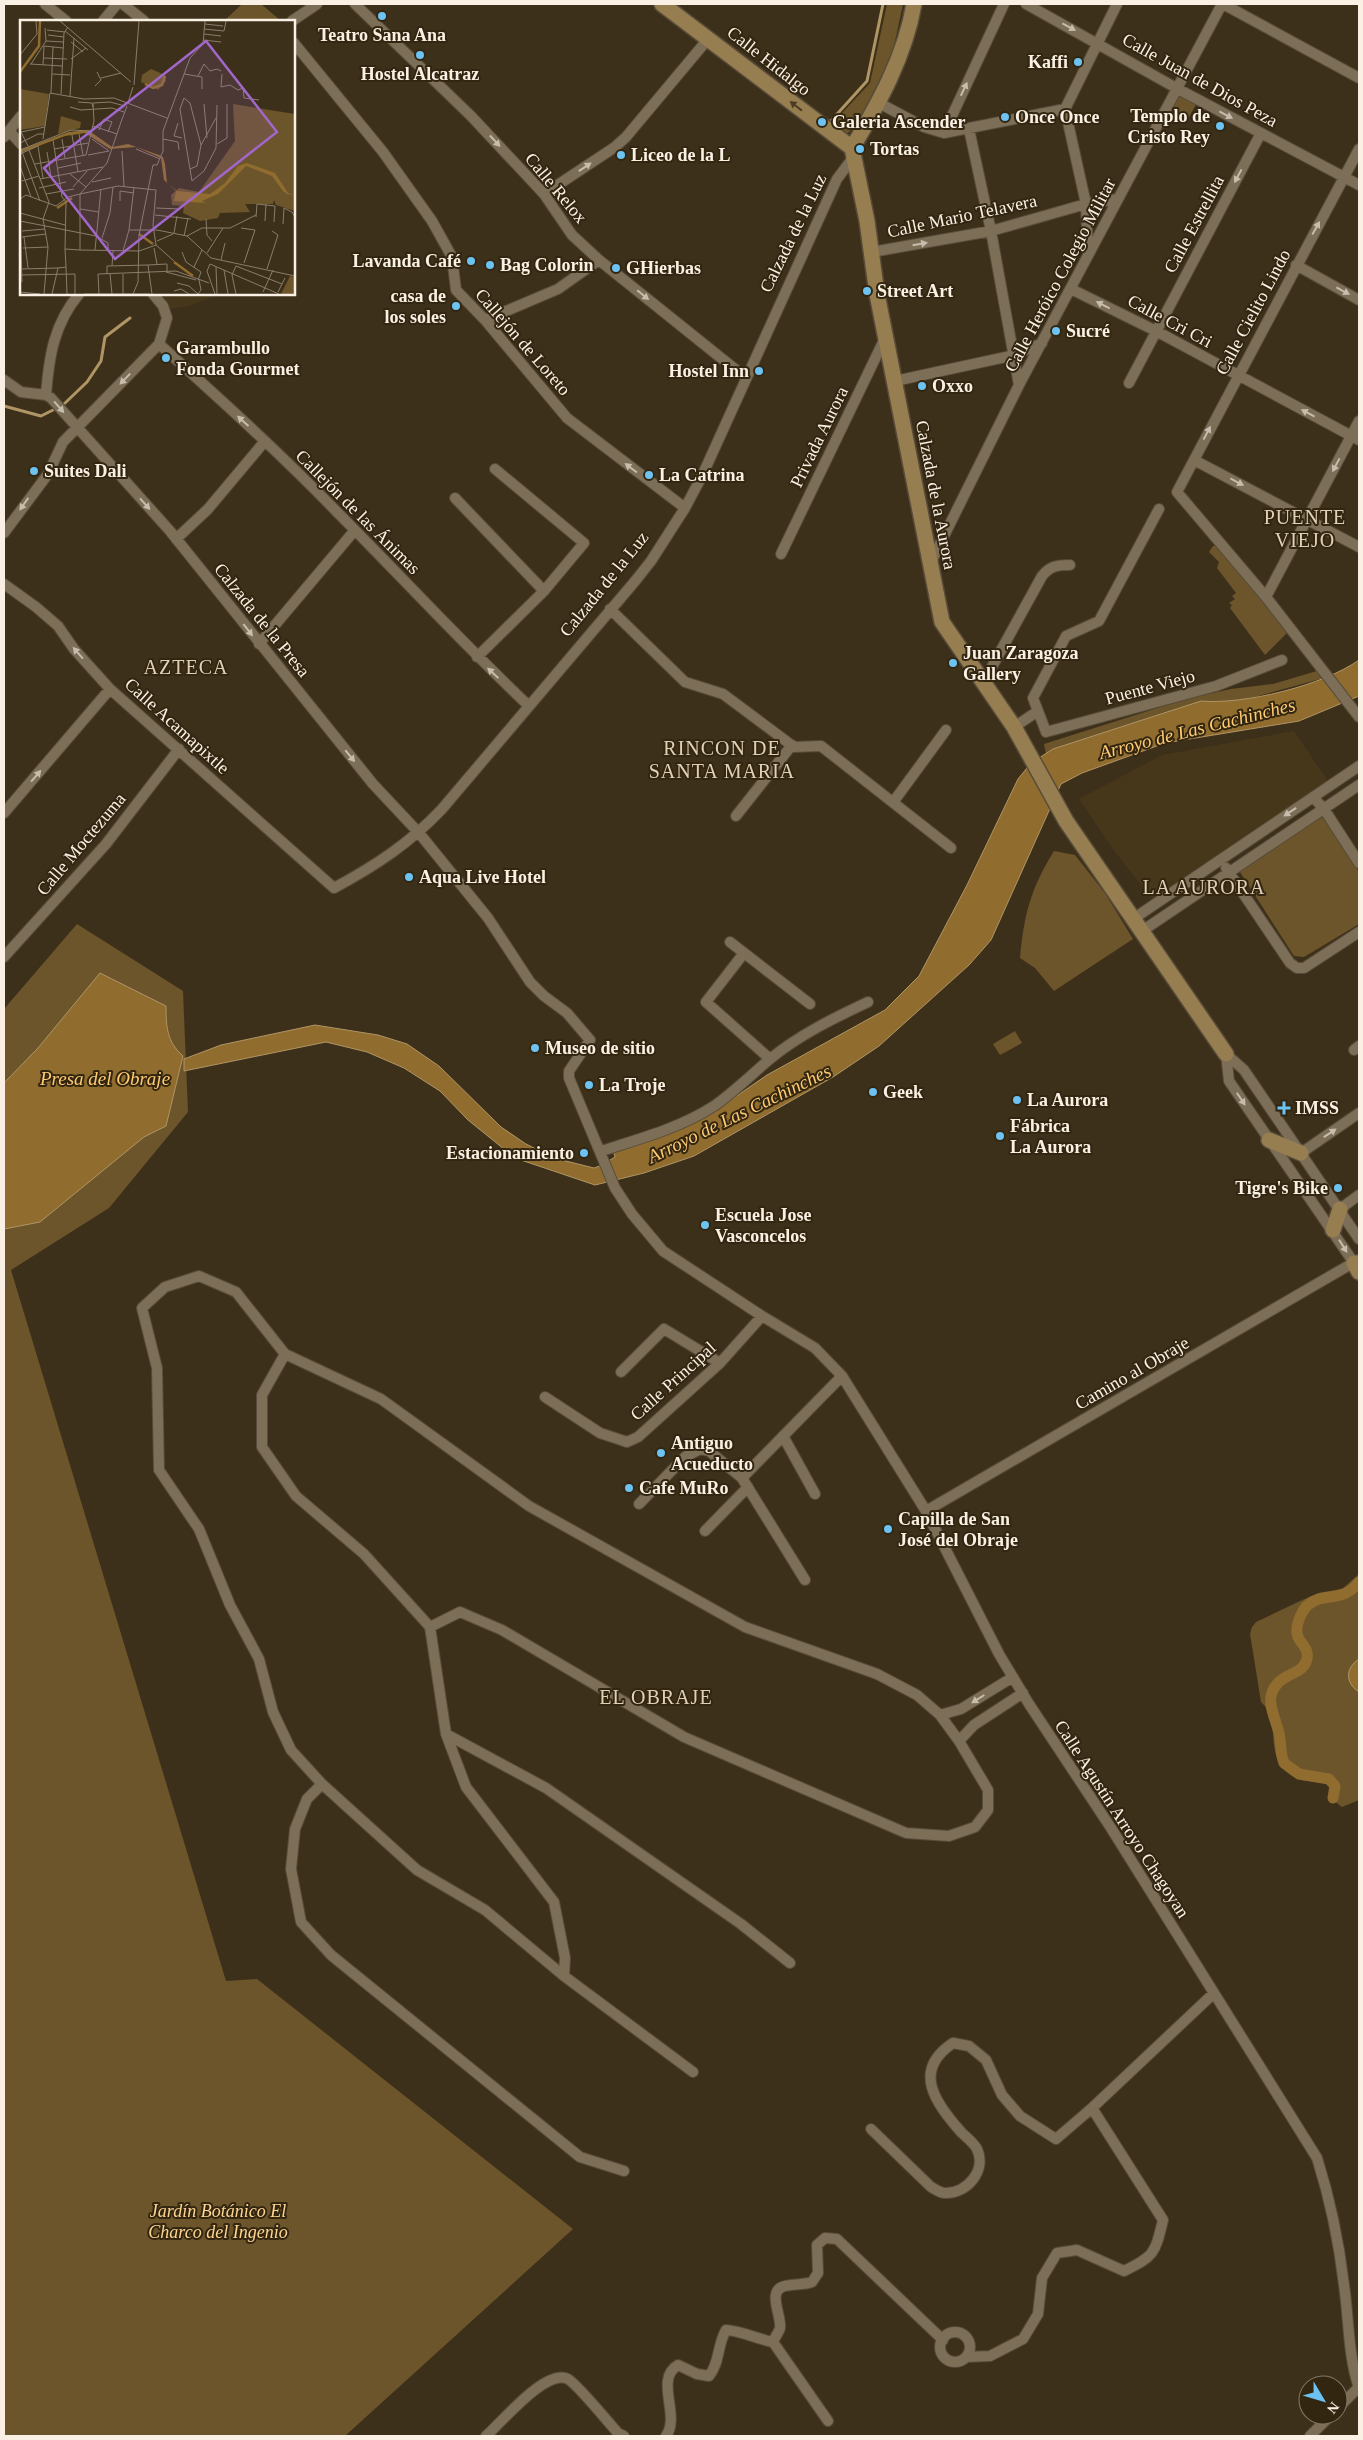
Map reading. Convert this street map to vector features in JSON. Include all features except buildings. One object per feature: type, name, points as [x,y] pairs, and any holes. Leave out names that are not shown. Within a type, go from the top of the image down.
[{"type":"main road","name":"Calle Hidalgo","points":[[662,4],[853,152]]},
{"type":"main road","name":"Calzada de la Luz","points":[[853,152],[894,70],[914,4]]},
{"type":"main road","name":"Calzada de la Aurora","points":[[853,152],[886,335],[942,622],[1014,727],[1063,817],[1226,1054]]},
{"type":"main road","points":[[1269,1140],[1301,1153]]},
{"type":"main road","points":[[1333,1230],[1340,1209]]},
{"type":"street","points":[[46,4],[65,20]]},
{"type":"street","points":[[104,20],[117,4]]},
{"type":"street","points":[[123,4],[143,20]]},
{"type":"street","points":[[293,20],[317,4]]},
{"type":"street","name":"Calle Relox","points":[[355,4],[471,116],[544,194],[572,234],[599,260],[746,378]]},
{"type":"street","points":[[944,133],[1004,4]]},
{"type":"street","name":"Calle Juan de Dios Peza","points":[[1026,4],[1098,42],[1178,89],[1359,185]]},
{"type":"street","points":[[1088,256],[1086,204],[1065,109],[1117,4]]},
{"type":"street","points":[[1222,4],[1359,78]]},
{"type":"street","name":"Calle Heróico Colegio Militar","points":[[930,564],[1019,385],[1222,4]]},
{"type":"street","points":[[544,194],[615,147],[626,137],[708,39]]},
{"type":"street","name":"Callejón de Loreto","points":[[295,44],[403,180],[432,221],[452,257],[456,290],[485,320],[567,418],[685,508]]},
{"type":"street","points":[[879,103],[924,127],[944,133],[1065,109]]},
{"type":"street","points":[[20,117],[6,134],[20,143]]},
{"type":"street","points":[[968,129],[991,230],[1019,385]]},
{"type":"street","name":"Calle Estrellita","points":[[1129,383],[1261,133]]},
{"type":"street","name":"Calle Cielito Lindo","points":[[1266,597],[1176,492],[1359,149]]},
{"type":"street","name":"Calzada de la Luz","points":[[334,888],[368,870],[419,834],[651,561],[685,508],[702,476],[837,179],[853,152]]},
{"type":"street","name":"Calle Mario Telavera","points":[[872,252],[991,230],[1086,204],[1118,199]]},
{"type":"street","points":[[485,320],[558,289],[599,260]]},
{"type":"street","points":[[1296,266],[1359,300]]},
{"type":"street","name":"Calle Cri Cri","points":[[1071,289],[1156,331],[1355,438]]},
{"type":"street","points":[[4,380],[22,392],[46,395],[50,355],[66,310],[79,295]]},
{"type":"street","points":[[4,533],[48,474],[63,442],[78,429],[159,344],[167,318],[163,306],[155,295]]},
{"type":"street","name":"Privada Aurora","points":[[780,554],[886,335]]},
{"type":"street","name":"Callejón de las Ánimas","points":[[159,344],[265,441],[355,530],[477,657],[529,706]]},
{"type":"street","points":[[895,381],[1015,355],[1042,344]]},
{"type":"street","name":"Calzada de la Presa","points":[[46,395],[176,539],[373,784],[419,834],[488,918],[530,982],[544,996],[567,1012],[590,1040]]},
{"type":"street","points":[[1358,715],[1321,665],[1266,597],[1307,520],[1355,438],[1359,422]]},
{"type":"street","points":[[176,539],[208,509],[265,441]]},
{"type":"street","points":[[1194,460],[1359,547]]},
{"type":"street","points":[[477,657],[544,592],[584,543],[495,469]]},
{"type":"street","points":[[455,498],[544,592]]},
{"type":"street","name":"Puente Viejo","points":[[1159,509],[1099,621],[1066,636],[1032,698],[1046,732],[1216,686],[1282,660]]},
{"type":"street","points":[[259,644],[355,530]]},
{"type":"street","points":[[984,683],[1042,576],[1048,569],[1056,565],[1070,565]]},
{"type":"street","name":"Calle Acamapixtle","points":[[4,584],[58,626],[74,649],[110,689],[334,888]]},
{"type":"street","points":[[610,610],[685,682],[723,694],[792,745],[799,747],[821,746],[894,801],[951,848]]},
{"type":"street","points":[[4,813],[110,689]]},
{"type":"street","points":[[1014,727],[1038,711]]},
{"type":"street","points":[[894,801],[946,730]]},
{"type":"street","points":[[736,816],[792,745]]},
{"type":"street","name":"Calle Moctezuma","points":[[4,957],[106,844],[179,750]]},
{"type":"street","points":[[1138,925],[1220,860],[1359,766]]},
{"type":"street","points":[[1138,925],[1229,872],[1359,785]]},
{"type":"street","points":[[1313,797],[1324,809],[1359,863]]},
{"type":"street","points":[[1220,860],[1290,963],[1297,968],[1304,968],[1359,932]]},
{"type":"street","points":[[730,942],[810,1004]]},
{"type":"street","points":[[744,953],[706,1002],[770,1059]]},
{"type":"street","points":[[601,1153],[654,1134],[712,1107],[748,1080],[770,1059],[829,1020],[868,1002]]},
{"type":"street","name":"Calle Agustín Arroyo Chagoyan","points":[[590,1040],[569,1071],[569,1078],[615,1188],[632,1214],[663,1251],[762,1316],[815,1348],[842,1376],[926,1511],[1013,1677],[1111,1828],[1213,1994],[1318,2158],[1327,2189],[1344,2284],[1354,2371],[1359,2388]]},
{"type":"street","points":[[1226,1054],[1229,1081],[1358,1265]]},
{"type":"street","points":[[1226,1054],[1244,1070],[1359,1239]]},
{"type":"street","points":[[1301,1153],[1359,1113]]},
{"type":"street","points":[[1340,1209],[1359,1195]]},
{"type":"street","name":"Camino al Obraje","points":[[926,1511],[1358,1265]]},
{"type":"street","points":[[430,1627],[460,1612],[502,1630],[684,1737],[906,1833],[949,1836],[975,1827],[988,1810],[988,1790],[959,1741],[940,1715],[918,1695],[876,1674],[737,1622],[529,1506],[381,1399],[285,1354],[236,1292],[199,1276],[165,1287],[142,1308],[157,1368],[160,1470],[199,1529],[230,1605],[259,1659],[273,1712],[291,1750],[322,1784],[417,1870],[485,1910],[564,1976],[692,2072]]},
{"type":"street","name":"Calle Principal","points":[[545,1397],[600,1433],[627,1442],[638,1437],[720,1363],[762,1316]]},
{"type":"street","points":[[620,1372],[664,1329],[720,1363]]},
{"type":"street","points":[[285,1354],[262,1395],[262,1447],[296,1496],[364,1554],[430,1627],[446,1734],[466,1787],[554,1902],[565,1958],[564,1976]]},
{"type":"street","points":[[705,1531],[783,1436],[842,1376]]},
{"type":"street","points":[[783,1436],[815,1494]]},
{"type":"street","points":[[639,1504],[685,1457],[700,1449],[709,1451],[745,1483],[805,1580]]},
{"type":"street","points":[[940,1715],[961,1709],[1013,1677]]},
{"type":"street","points":[[959,1741],[974,1725],[1023,1693]]},
{"type":"street","points":[[446,1734],[546,1788],[741,1924],[790,1963]]},
{"type":"street","points":[[322,1784],[307,1799],[296,1829],[291,1869],[301,1922],[331,1956],[580,2157],[624,2171]]},
{"type":"street","points":[[871,2129],[931,2187],[943,2194],[955,2192],[968,2185],[978,2173],[980,2160],[976,2148],[940,2107],[931,2079],[933,2062],[941,2052],[953,2044],[969,2046],[986,2060],[1002,2094],[1020,2116],[1056,2139],[1092,2108],[1213,1994]]},
{"type":"street","points":[[966,2357],[969,2344],[963,2335],[949,2334],[943,2340],[940,2348],[945,2358],[954,2362],[966,2357],[990,2356],[1023,2339],[1038,2314],[1042,2278],[1057,2253],[1078,2250],[1124,2271],[1145,2261],[1156,2249],[1163,2220],[1092,2108]]},
{"type":"street","points":[[774,2342],[780,2327],[776,2300],[778,2290],[784,2286],[802,2286],[812,2282],[818,2273],[817,2245],[825,2238],[837,2239],[943,2340]]},
{"type":"street","points":[[666,2436],[671,2424],[668,2376],[673,2368],[678,2365],[697,2374],[709,2376],[716,2368],[720,2340],[726,2330],[737,2331],[774,2342],[828,2421]]},
{"type":"street","points":[[486,2436],[542,2384],[556,2377],[568,2380],[618,2433],[624,2436]]},
{"type":"street","points":[[1348,2398],[1359,2388]]},
{"type":"street","points":[[1310,2436],[1321,2425]]},
{"type":"shaded area","points":[[218,295],[189,306],[167,309],[163,300],[166,296]]},
{"type":"shaded area","points":[[1294,731],[1328,781],[1153,900],[1115,852],[1079,799],[1162,755]]},
{"type":"green space","points":[[242,4],[261,4],[280,20],[225,20]]},
{"type":"green space","points":[[887,4],[903,4],[891,60],[866,115],[845,136],[831,125],[870,83]]},
{"type":"green space","points":[[1178,91],[1198,101],[1188,119],[1168,109]]},
{"type":"green space","points":[[1219,545],[1290,630],[1265,655],[1230,608],[1232,605],[1229,603],[1235,599],[1232,596],[1236,593],[1217,568],[1219,562],[1209,552],[1213,546]]},
{"type":"green space","points":[[1320,670],[1324,678],[1046,754],[1044,744],[1189,698],[1231,689],[1273,684]]},
{"type":"green space","points":[[1324,814],[1359,872],[1359,924],[1304,957],[1294,956],[1238,869]]},
{"type":"green space","points":[[1054,851],[1075,855],[1105,893],[1133,939],[1054,991],[1035,968],[1020,958],[1026,915],[1030,902],[1046,864]]},
{"type":"green space","name":"Jardín Botánico El Charco del Ingenio","points":[[77,924],[183,991],[188,1112],[109,1208],[11,1270],[226,1981],[257,1979],[573,2229],[345,2436],[4,2436],[4,1009]]},
{"type":"green space","points":[[1015,1031],[1022,1043],[1000,1055],[993,1044]]},
{"type":"green space","points":[[1359,1574],[1359,1800],[1342,1807],[1334,1799],[1332,1788],[1328,1783],[1301,1780],[1288,1773],[1280,1764],[1276,1754],[1268,1711],[1261,1702],[1250,1634],[1256,1622],[1318,1593],[1342,1589]]},
{"type":"water","name":"Arroyo de Las Cachinches","points":[[1359,660],[1359,696],[1299,721],[1165,743],[1082,773],[1061,784],[991,940],[969,965],[879,1046],[833,1077],[694,1156],[644,1173],[595,1185],[515,1158],[468,1120],[440,1091],[404,1068],[367,1052],[326,1042],[184,1071],[184,1059],[221,1045],[315,1025],[378,1035],[407,1044],[439,1066],[501,1127],[526,1144],[554,1158],[594,1168],[615,1157],[613,1150],[728,1102],[767,1075],[885,1010],[919,976],[967,885],[1018,779],[1031,763],[1053,749],[1201,701],[1239,700],[1283,691],[1326,678]]},
{"type":"water","name":"Presa del Obraje","points":[[100,973],[166,1006],[168,1034],[183,1056],[166,1126],[144,1137],[40,1222],[4,1229],[4,1083],[38,1048]]},
{"type":"water","points":[[1359,1659],[1359,1692],[1351,1684],[1348,1676],[1351,1667]]},
{"type":"waterway","points":[[829,123],[867,81],[883,4]]},
{"type":"waterway","points":[[64,404],[87,382],[101,361],[105,337],[130,318]]},
{"type":"waterway","points":[[4,406],[41,416],[53,410]]},
{"type":"waterway","points":[[1333,1798],[1335,1786],[1329,1779],[1299,1774],[1284,1763],[1279,1733],[1271,1707],[1271,1695],[1278,1683],[1299,1670],[1307,1659],[1306,1649],[1297,1632],[1297,1626],[1305,1608],[1314,1601],[1346,1593],[1359,1582]]},
{"type":"place","name":"Teatro Sana Ana","points":[[382,16]]},
{"type":"place","name":"Hostel Alcatraz","points":[[420,55]]},
{"type":"place","name":"Kaffi","points":[[1078,62]]},
{"type":"place","name":"Once Once","points":[[1005,117]]},
{"type":"place","name":"Galeria Ascender","points":[[822,122]]},
{"type":"place","name":"Templo de Cristo Rey","points":[[1220,126]]},
{"type":"place","name":"Tortas","points":[[860,149]]},
{"type":"place","name":"Liceo de la L","points":[[621,155]]},
{"type":"place","name":"Lavanda Café","points":[[471,261]]},
{"type":"place","name":"Bag Colorin","points":[[490,265]]},
{"type":"place","name":"GHierbas","points":[[616,268]]},
{"type":"place","name":"Street Art","points":[[867,291]]},
{"type":"place","name":"casa de los soles","points":[[456,306]]},
{"type":"place","name":"Sucré","points":[[1056,331]]},
{"type":"place","name":"Garambullo Fonda Gourmet","points":[[166,358]]},
{"type":"place","name":"Hostel Inn","points":[[759,371]]},
{"type":"place","name":"Oxxo","points":[[922,386]]},
{"type":"place","name":"Suites Dali","points":[[34,471]]},
{"type":"place","name":"La Catrina","points":[[649,475]]},
{"type":"place","name":"Juan Zaragoza Gallery","points":[[953,663]]},
{"type":"place","name":"Aqua Live Hotel","points":[[409,877]]},
{"type":"place","name":"Museo de sitio","points":[[535,1048]]},
{"type":"place","name":"La Troje","points":[[589,1085]]},
{"type":"place","name":"Geek","points":[[873,1092]]},
{"type":"place","name":"La Aurora","points":[[1017,1100]]},
{"type":"place","name":"IMSS","points":[[1284,1108]]},
{"type":"place","name":"Fábrica La Aurora","points":[[1000,1136]]},
{"type":"place","name":"Estacionamiento","points":[[584,1153]]},
{"type":"place","name":"Tigre's Bike","points":[[1338,1188]]},
{"type":"place","name":"Escuela Jose Vasconcelos","points":[[705,1225]]},
{"type":"place","name":"Antiguo Acueducto","points":[[661,1453]]},
{"type":"place","name":"Cafe MuRo","points":[[629,1488]]},
{"type":"place","name":"Capilla de San José del Obraje","points":[[888,1529]]},
{"type":"district","name":"PUENTE VIEJO","points":[[1305,528]]},
{"type":"district","name":"AZTECA","points":[[186,667]]},
{"type":"district","name":"RINCON DE SANTA MARIA","points":[[722,760]]},
{"type":"district","name":"LA AURORA","points":[[1204,887]]},
{"type":"district","name":"EL OBRAJE","points":[[656,1697]]}]
